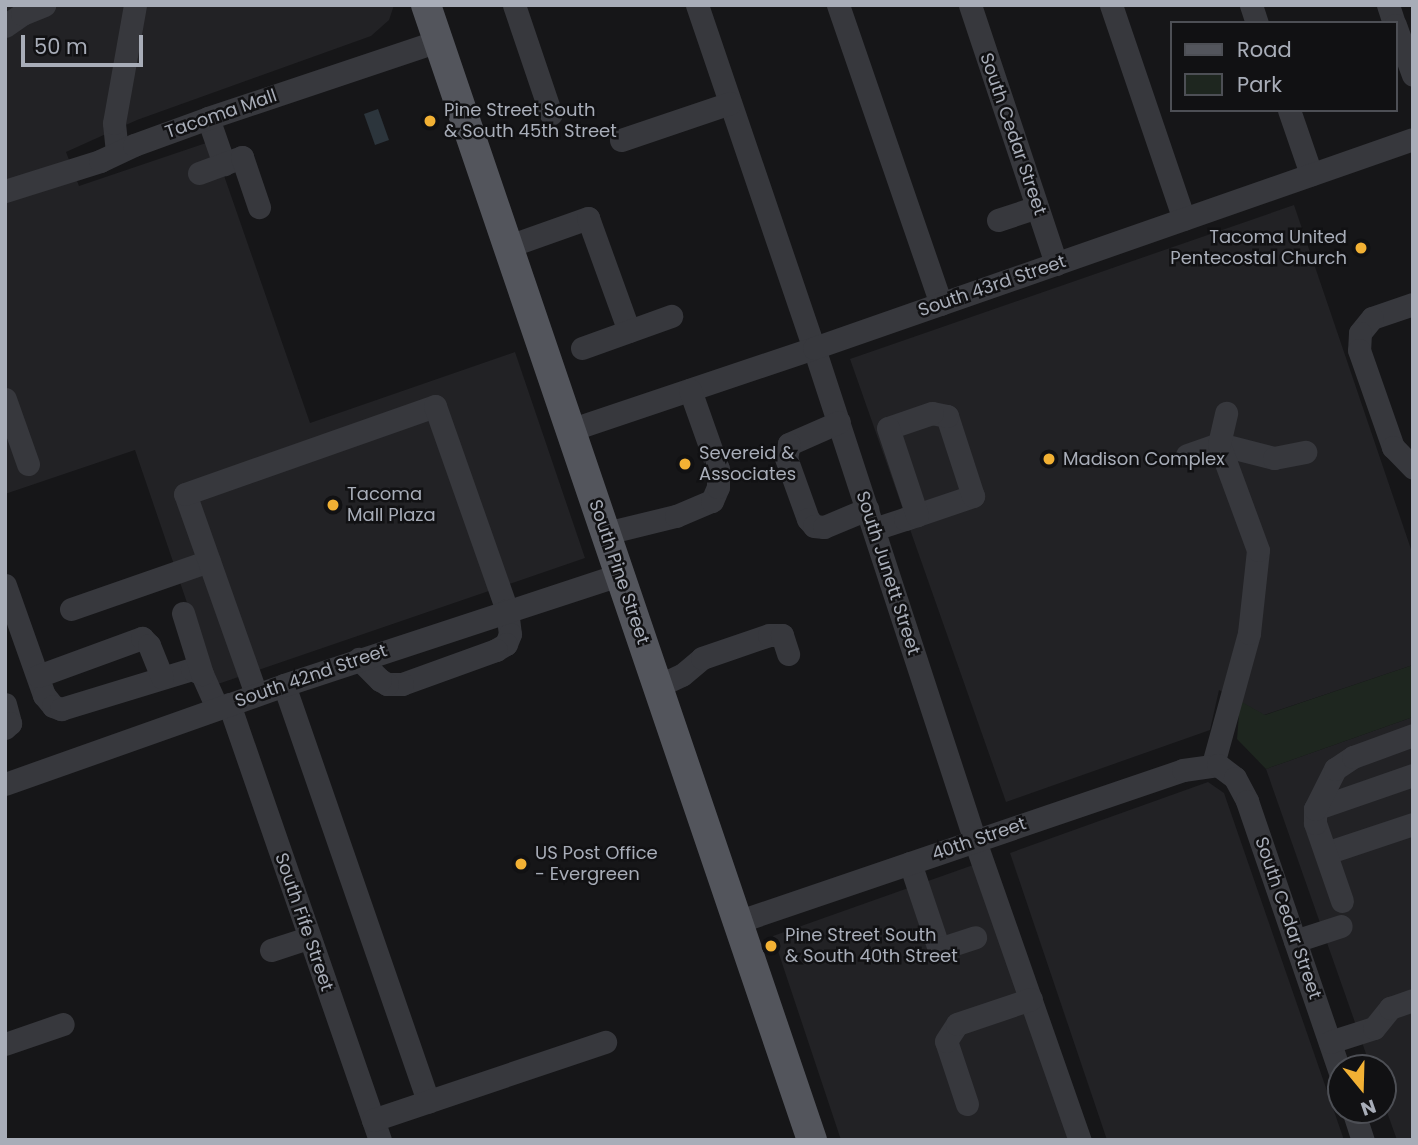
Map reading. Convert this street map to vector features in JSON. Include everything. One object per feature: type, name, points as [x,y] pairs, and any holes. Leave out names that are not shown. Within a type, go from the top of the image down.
[{"type":"main road","name":"South Pine Street","points":[[426,5],[812,1140]]},
{"type":"street","points":[[5,26],[22,14],[44,5]]},
{"type":"street","points":[[117,152],[114,123],[135,5]]},
{"type":"street","points":[[514,5],[551,114]]},
{"type":"street","name":"South Junett Street","points":[[696,5],[839,422],[975,841],[1080,1140]]},
{"type":"street","points":[[838,5],[941,304]]},
{"type":"street","name":"South Cedar Street","points":[[970,5],[1056,264]]},
{"type":"street","points":[[1111,5],[1184,219]]},
{"type":"street","points":[[1397,30],[1413,75]]},
{"type":"street","name":"Tacoma Mall","points":[[5,191],[100,161],[208,118],[438,41]]},
{"type":"street","points":[[621,140],[730,103]]},
{"type":"street","points":[[1290,112],[1311,174]]},
{"type":"street","points":[[208,118],[224,164]]},
{"type":"street","name":"South 43rd Street","points":[[570,430],[814,348],[1413,139]]},
{"type":"street","points":[[199,173],[242,158],[259,207]]},
{"type":"street","points":[[998,220],[1037,207]]},
{"type":"street","points":[[509,246],[589,218],[629,331]]},
{"type":"street","points":[[1413,303],[1372,318],[1360,333],[1359,350],[1393,447],[1413,468]]},
{"type":"street","points":[[582,348],[671,316]]},
{"type":"street","points":[[606,533],[676,516],[712,501],[718,487],[718,469],[690,390]]},
{"type":"street","points":[[5,400],[28,464]]},
{"type":"street","points":[[256,694],[185,494],[435,406],[507,610],[510,634],[506,644],[402,684],[387,684],[380,680],[359,659]]},
{"type":"street","points":[[839,422],[789,444],[786,458],[808,519],[814,526],[917,515],[973,496],[947,416],[932,413],[888,428],[917,515]]},
{"type":"street","points":[[1218,766],[1249,633],[1258,550],[1219,444],[1226,413]]},
{"type":"street","points":[[1187,455],[1219,444],[1274,458],[1305,452]]},
{"type":"street","points":[[71,609],[209,561]]},
{"type":"street","name":"South 42nd Street","points":[[5,784],[256,694],[619,575]]},
{"type":"street","points":[[5,585],[44,695],[52,706],[61,709],[192,668],[202,674]]},
{"type":"street","name":"South Fife Street","points":[[183,613],[202,674],[223,706],[377,1130]]},
{"type":"street","points":[[658,686],[682,675],[702,658],[769,635],[782,635],[788,654]]},
{"type":"street","points":[[38,676],[142,638],[149,645],[162,678]]},
{"type":"street","points":[[284,685],[428,1102]]},
{"type":"street","points":[[1342,901],[1315,823],[1315,808],[1335,769],[1353,757],[1413,735]]},
{"type":"street","name":"South Cedar Street","points":[[1218,766],[1239,782],[1247,801],[1333,1054]]},
{"type":"street","name":"40th Street","points":[[737,922],[1192,768],[1218,766]]},
{"type":"street","points":[[1315,808],[1413,775]]},
{"type":"street","points":[[1326,853],[1413,824]]},
{"type":"street","points":[[910,863],[939,950],[975,937]]},
{"type":"street","points":[[1295,941],[1340,926]]},
{"type":"street","points":[[271,950],[309,938]]},
{"type":"street","points":[[967,1104],[946,1041],[957,1024],[1031,999]]},
{"type":"street","points":[[1329,1042],[1374,1028],[1390,1008],[1413,1000]]},
{"type":"street","points":[[5,1044],[63,1024]]},
{"type":"street","points":[[377,1130],[428,1102],[605,1042]]},
{"type":"shaded area","points":[[5,5],[394,5],[389,20],[371,36],[137,120],[66,152],[79,186],[212,141],[310,423],[515,352],[585,558],[215,685],[135,450],[5,494]]},
{"type":"shaded area","points":[[378,109],[389,140],[375,145],[364,114]]},
{"type":"shaded area","name":"Madison Complex","points":[[1294,205],[1413,555],[1413,665],[1264,715],[1219,690],[1210,730],[1006,802],[850,359]]},
{"type":"shaded area","points":[[1413,717],[1413,1140],[1397,1140],[1391,1124],[1397,1124],[1397,1054],[1366,1054],[1266,769]]},
{"type":"shaded area","points":[[1208,782],[1224,793],[1327,1091],[1327,1124],[1338,1124],[1344,1140],[1107,1140],[1010,853]]},
{"type":"shaded area","points":[[976,864],[1069,1140],[841,1140],[773,936]]},
{"type":"green space","points":[[1413,665],[1413,717],[1266,769],[1237,739],[1240,701],[1265,715]]},
{"type":"place","name":"Pine Street South & South 45th Street","points":[[430,121]]},
{"type":"place","name":"Tacoma United Pentecostal Church","points":[[1361,248]]},
{"type":"place","name":"Madison Complex","points":[[1049,459]]},
{"type":"place","name":"Severeid & Associates","points":[[685,464]]},
{"type":"place","name":"Tacoma Mall Plaza","points":[[333,505]]},
{"type":"place","name":"US Post Office - Evergreen","points":[[521,864]]},
{"type":"place","name":"Pine Street South & South 40th Street","points":[[771,946]]}]
